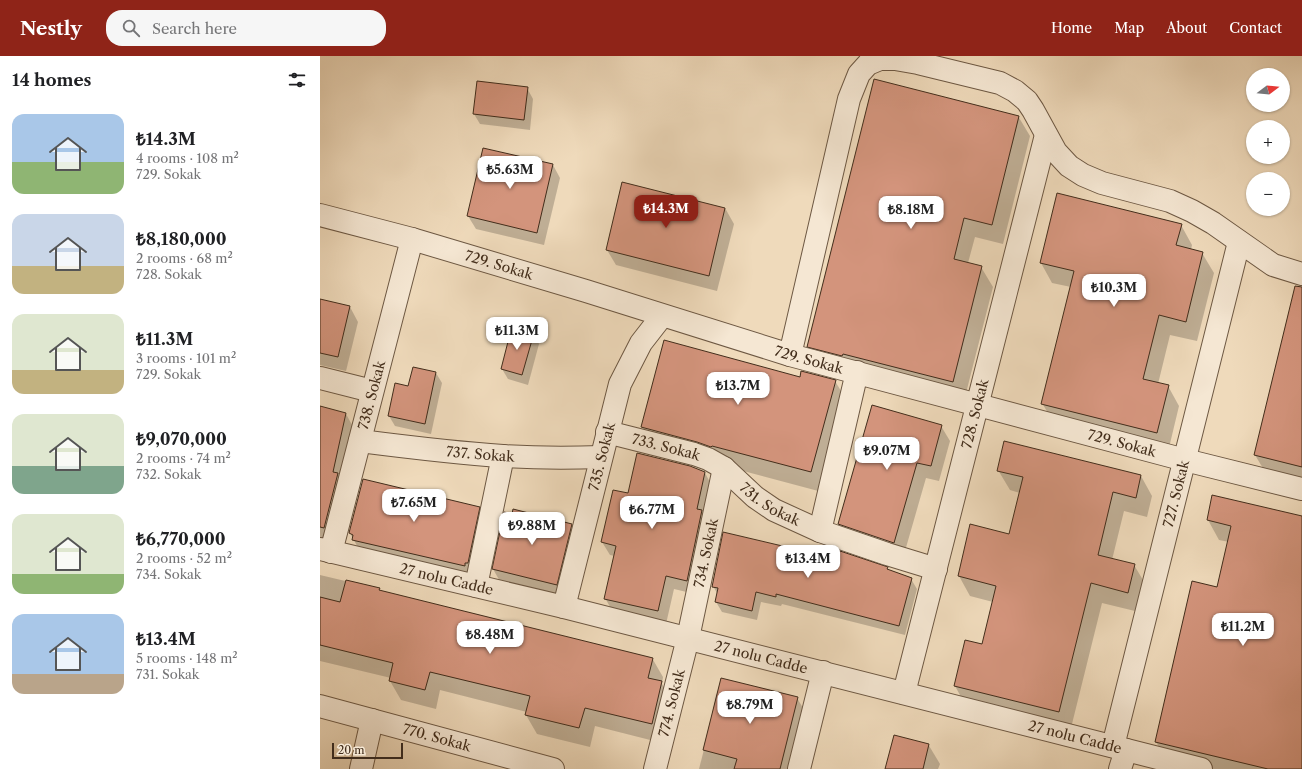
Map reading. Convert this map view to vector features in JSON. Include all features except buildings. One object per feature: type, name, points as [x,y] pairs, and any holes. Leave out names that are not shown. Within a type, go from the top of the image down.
[{"type":"street","points":[[790,355],[849,99],[859,74],[868,64],[880,59],[895,59],[918,63],[1000,83],[1015,91],[1027,100],[1034,110],[1056,152],[1069,166],[1083,176],[1102,183],[1170,201],[1213,223],[1272,265],[1302,274]]},
{"type":"street","name":"728. Sokak","points":[[904,693],[1046,135]]},
{"type":"street","name":"729. Sokak","points":[[320,215],[412,239],[593,293],[662,316],[790,355],[1185,460],[1302,489]]},
{"type":"street","name":"738. Sokak","points":[[326,550],[360,441],[412,239]]},
{"type":"street","name":"727. Sokak","points":[[1120,755],[1185,460],[1239,242]]},
{"type":"street","name":"735. Sokak","points":[[564,607],[620,384],[641,343],[662,316]]},
{"type":"street","points":[[820,531],[857,372]]},
{"type":"street","points":[[320,378],[372,390]]},
{"type":"street","name":"733. Sokak","points":[[607,432],[694,454],[708,459],[724,468]]},
{"type":"street","name":"737. Sokak","points":[[360,441],[450,452],[503,456],[552,458],[601,457]]},
{"type":"street","points":[[476,586],[503,456]]},
{"type":"street","name":"731. Sokak","points":[[724,468],[755,497],[774,510],[820,531],[936,569]]},
{"type":"street","name":"734. Sokak","points":[[688,638],[724,468]]},
{"type":"street","name":"27 nolu Cadde","points":[[326,550],[564,607],[904,693],[1120,755],[1201,769]]},
{"type":"street","name":"774. Sokak","points":[[655,769],[688,638]]},
{"type":"street","points":[[799,769],[822,672]]},
{"type":"street","name":"770. Sokak","points":[[320,706],[372,720],[503,762],[553,769]]},
{"type":"street","points":[[361,769],[372,720]]}]
